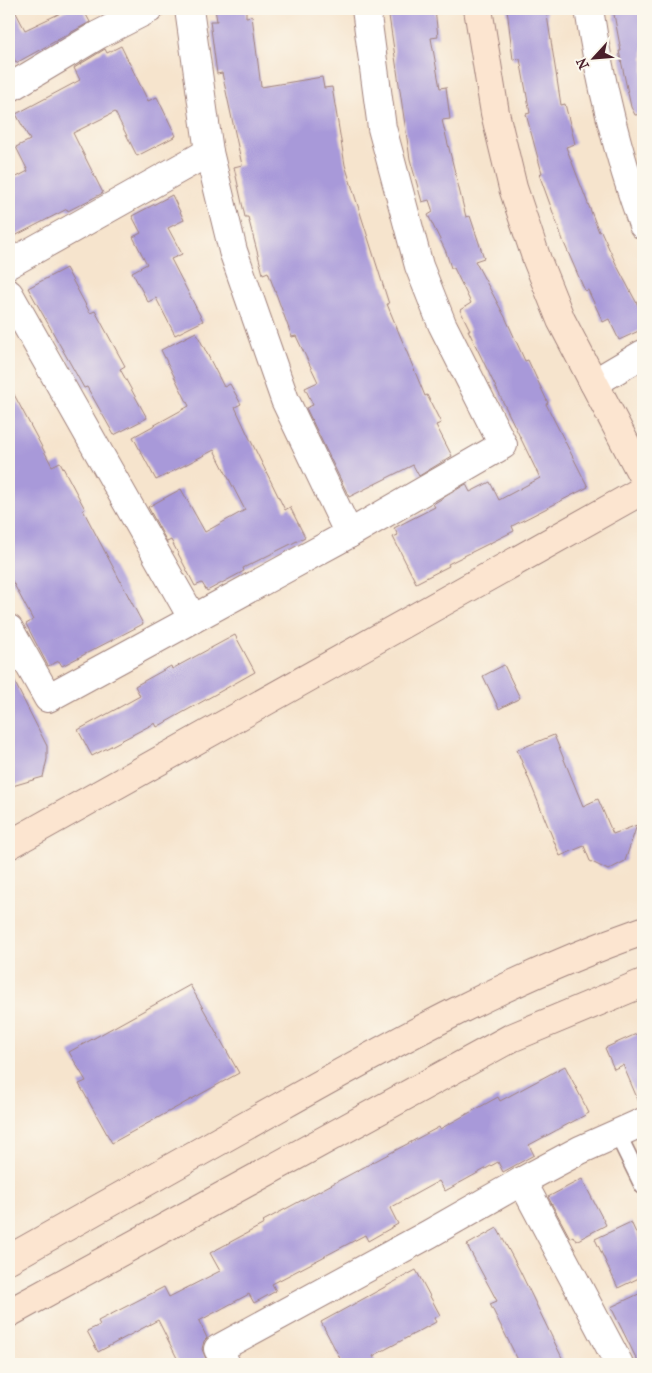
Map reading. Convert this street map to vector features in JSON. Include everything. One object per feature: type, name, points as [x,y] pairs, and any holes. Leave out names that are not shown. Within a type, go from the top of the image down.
[{"type":"street","points":[[9,88],[98,35],[149,9]]},
{"type":"street","points":[[189,9],[209,152],[233,251],[285,400],[349,534]]},
{"type":"street","points":[[9,629],[48,698],[349,534],[502,445],[442,324],[419,266],[382,128],[366,9]]},
{"type":"street","points":[[478,9],[495,113],[513,188],[537,260],[561,320],[643,477]]},
{"type":"street","points":[[589,9],[604,98],[643,225]]},
{"type":"street","points":[[9,264],[209,152]]},
{"type":"street","points":[[9,294],[36,345],[193,619]]},
{"type":"street","points":[[594,383],[643,354]]},
{"type":"street","points":[[9,845],[643,490]]},
{"type":"street","points":[[9,1259],[376,1052],[514,983],[614,941],[643,931]]},
{"type":"street","points":[[9,1313],[511,1038],[643,983]]},
{"type":"street","points":[[226,1364],[218,1350],[522,1181],[580,1150],[643,1122]]},
{"type":"street","points":[[522,1181],[619,1364]]},
{"type":"lane","points":[[617,1133],[643,1186]]},
{"type":"building","points":[[9,9],[14,9],[25,30],[69,9],[83,9],[90,22],[16,63],[9,48]]},
{"type":"building","points":[[215,9],[246,9],[246,17],[252,16],[261,87],[322,77],[324,88],[332,87],[345,165],[389,304],[387,304],[425,396],[427,395],[441,423],[436,425],[452,456],[419,476],[413,465],[349,497],[306,408],[313,405],[305,388],[318,382],[296,336],[292,337],[268,272],[263,274],[248,217],[245,217],[234,167],[242,165],[222,73],[217,74],[210,21],[217,21]]},
{"type":"building","points":[[388,9],[435,9],[438,37],[431,38],[440,88],[446,87],[450,119],[442,120],[466,217],[470,216],[484,258],[475,261],[506,319],[525,361],[528,360],[548,403],[546,404],[588,487],[512,526],[514,531],[448,564],[449,566],[416,583],[393,537],[398,535],[394,528],[435,507],[433,504],[466,484],[470,492],[490,482],[499,500],[540,478],[468,330],[470,330],[460,310],[471,303],[454,268],[451,268],[446,252],[428,215],[433,212],[429,200],[422,202],[410,159]]},
{"type":"building","points":[[507,9],[546,9],[561,105],[565,104],[575,144],[566,147],[599,232],[601,231],[643,315],[643,329],[619,340],[609,319],[603,322],[588,290],[585,291],[564,243],[539,174],[542,173],[526,114],[530,113],[520,59],[513,60]]},
{"type":"building","points":[[613,9],[643,9],[643,114],[635,115],[631,107],[619,51],[621,51]]},
{"type":"building","points":[[121,46],[148,101],[157,97],[176,136],[137,156],[115,112],[73,133],[103,193],[9,239],[9,181],[28,171],[16,147],[30,140],[16,114],[80,80],[74,68],[105,49],[107,53]]},
{"type":"building","points":[[172,195],[184,220],[168,228],[182,254],[171,259],[203,321],[175,335],[156,298],[148,302],[132,272],[147,264],[133,237],[141,233],[132,216]]},
{"type":"building","points":[[66,268],[90,313],[95,311],[125,366],[120,369],[147,418],[114,435],[87,387],[84,388],[28,288]]},
{"type":"building","points":[[196,332],[224,387],[230,384],[241,404],[235,407],[247,433],[285,510],[290,507],[305,537],[243,568],[244,571],[207,591],[202,583],[195,586],[171,540],[167,542],[148,507],[181,489],[205,532],[245,510],[214,450],[156,480],[133,437],[189,406],[161,350]]},
{"type":"building","points":[[9,385],[52,466],[60,462],[143,624],[62,666],[59,661],[48,666],[26,624],[33,620],[9,575]]},
{"type":"building","points":[[235,635],[255,672],[157,727],[155,723],[92,756],[78,730],[140,696],[135,686],[171,666],[172,669]]},
{"type":"building","points":[[504,665],[520,698],[499,709],[483,676]]},
{"type":"building","points":[[9,671],[47,746],[47,759],[43,777],[9,787]]},
{"type":"building","points":[[554,735],[583,806],[598,799],[613,834],[637,825],[625,861],[608,870],[590,861],[584,846],[560,856],[517,750]]},
{"type":"building","points":[[190,985],[239,1073],[112,1143],[79,1084],[86,1081],[69,1052]]},
{"type":"building","points":[[643,1031],[643,1107],[641,1107],[623,1065],[614,1069],[605,1048]]},
{"type":"building","points":[[565,1066],[589,1113],[529,1145],[534,1155],[503,1172],[498,1162],[445,1191],[439,1181],[390,1208],[398,1224],[368,1241],[365,1235],[272,1284],[276,1291],[254,1303],[249,1294],[199,1321],[207,1338],[202,1349],[208,1364],[180,1364],[158,1320],[98,1352],[87,1331],[100,1325],[98,1321],[164,1287],[169,1297],[220,1271],[210,1253],[264,1224],[263,1221],[439,1127],[440,1129],[498,1097],[500,1101]]},
{"type":"building","points":[[582,1179],[606,1225],[576,1241],[573,1236],[570,1238],[548,1197]]},
{"type":"building","points":[[631,1222],[643,1248],[643,1276],[618,1288],[595,1239]]},
{"type":"building","points":[[497,1228],[565,1364],[520,1364],[490,1304],[497,1301],[467,1245]]},
{"type":"building","points":[[416,1270],[440,1315],[434,1318],[436,1322],[373,1356],[377,1364],[343,1364],[321,1322]]},
{"type":"building","points":[[643,1292],[643,1364],[639,1364],[611,1307]]}]
